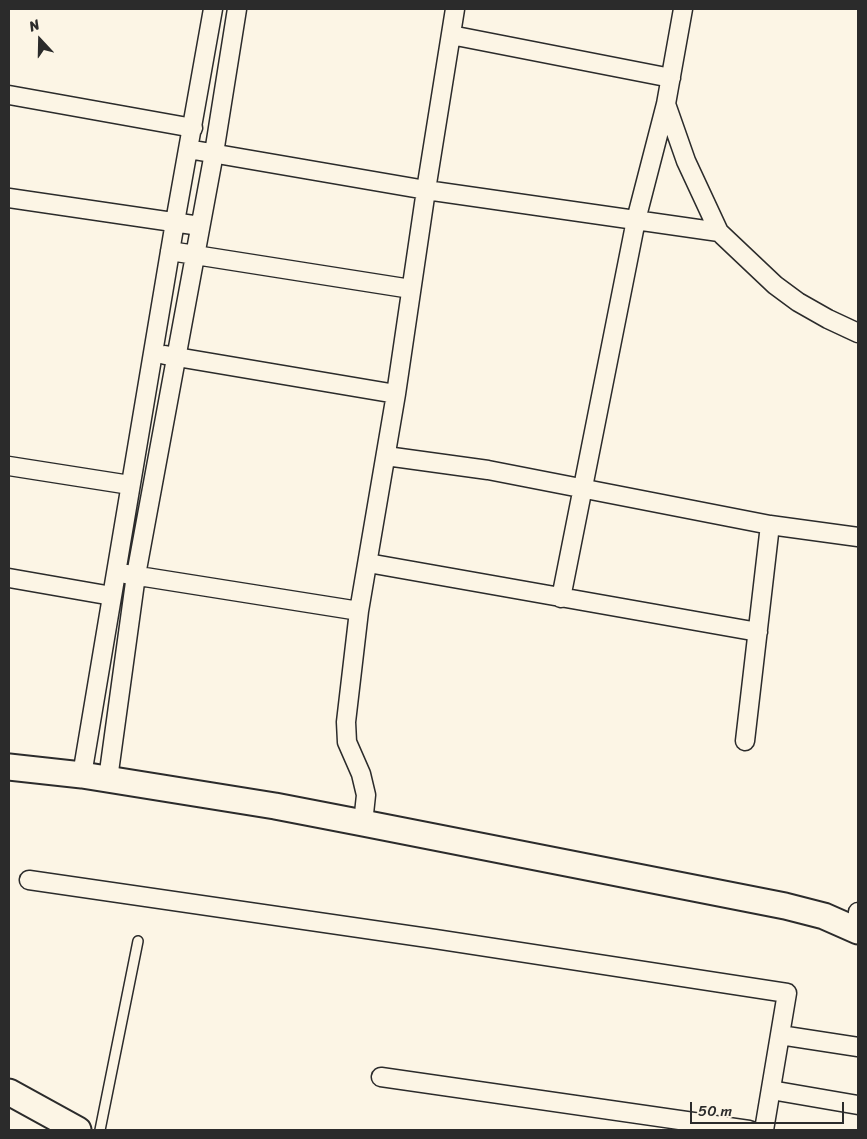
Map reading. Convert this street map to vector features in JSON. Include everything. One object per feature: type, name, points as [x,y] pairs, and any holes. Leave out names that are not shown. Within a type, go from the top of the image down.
[{"type":"street","points":[[82,775],[170,251],[214,9]]},
{"type":"street","points":[[108,779],[136,575],[214,153],[237,9]]},
{"type":"street","points":[[364,823],[366,795],[364,784],[347,742],[346,733],[359,611],[396,394],[455,9]]},
{"type":"street","points":[[561,598],[636,220],[666,104],[683,9]]},
{"type":"street","points":[[451,34],[670,78]]},
{"type":"street","points":[[9,95],[192,128]]},
{"type":"street","points":[[666,104],[686,161],[719,232],[768,279],[798,302],[858,333]]},
{"type":"street","points":[[188,150],[426,190],[719,232]]},
{"type":"street","points":[[9,198],[200,226]]},
{"type":"street","points":[[170,251],[411,289]]},
{"type":"street","points":[[153,353],[396,394]]},
{"type":"street","points":[[386,456],[488,470],[770,524],[858,537]]},
{"type":"street","points":[[9,466],[130,485]]},
{"type":"street","points":[[745,741],[770,524]]},
{"type":"street","points":[[368,563],[758,632]]},
{"type":"street","points":[[116,573],[359,611]]},
{"type":"street","points":[[9,578],[112,596]]},
{"type":"street","points":[[9,767],[82,775],[275,806],[785,906],[858,924]]},
{"type":"street","points":[[29,880],[435,939],[787,993],[764,1130]]},
{"type":"street","points":[[780,1035],[858,1047]]},
{"type":"street","points":[[381,1077],[749,1130]]},
{"type":"street","points":[[771,1090],[858,1105]]},
{"type":"street","points":[[9,1092],[78,1130]]},
{"type":"street","points":[[9,1102],[41,1130]]},
{"type":"lane","points":[[100,1130],[138,941]]}]
